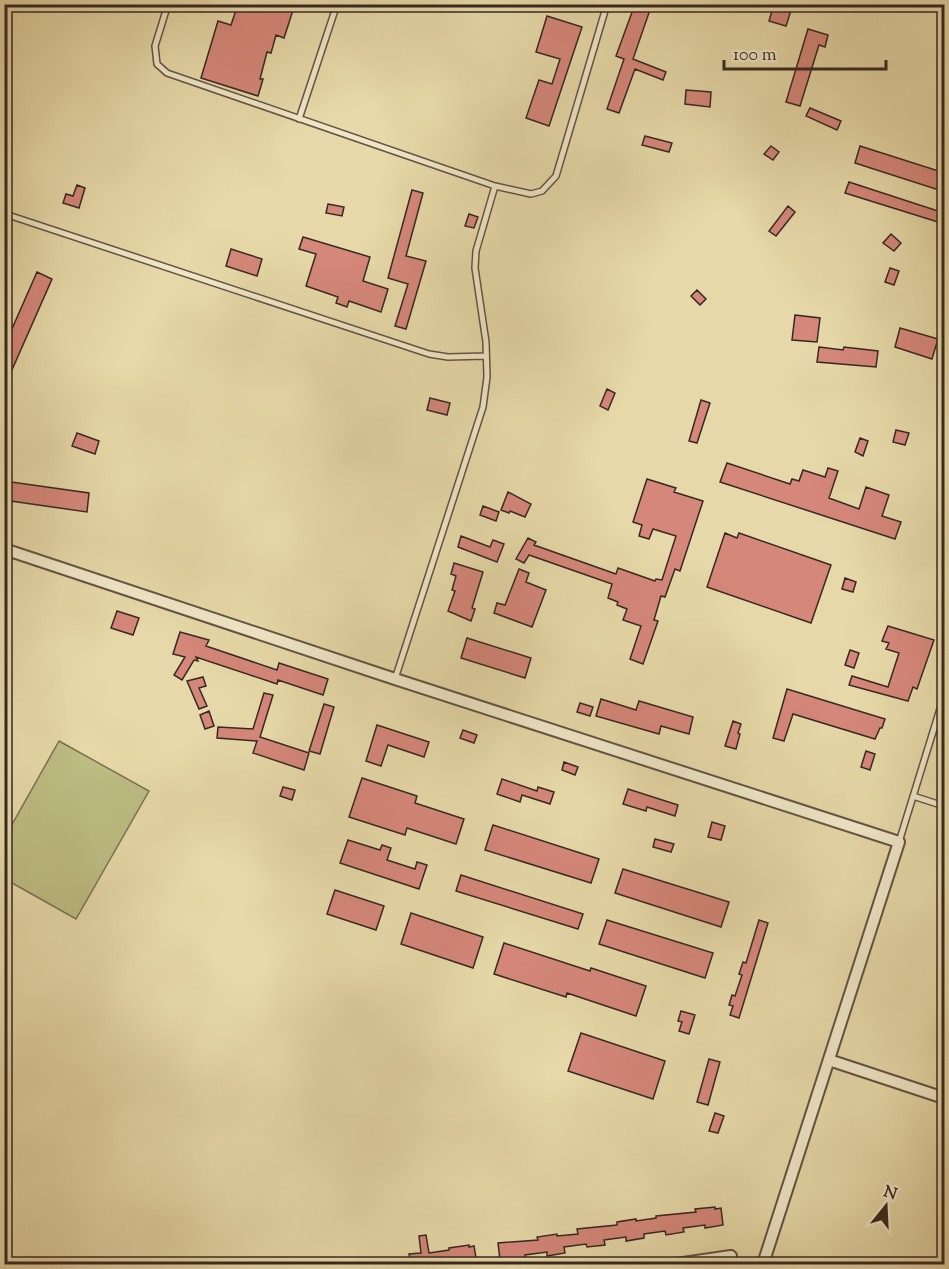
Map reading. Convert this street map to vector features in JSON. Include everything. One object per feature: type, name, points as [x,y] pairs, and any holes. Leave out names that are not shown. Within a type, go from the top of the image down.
[{"type":"street","points":[[4,549],[395,679],[899,842],[763,1264]]},
{"type":"street","points":[[829,1060],[945,1098]]},
{"type":"street","points":[[676,1264],[731,1256]]},
{"type":"lane","points":[[168,4],[155,46],[157,64],[167,74],[495,186],[531,194],[542,191],[556,176],[607,4]]},
{"type":"lane","points":[[299,119],[337,4]]},
{"type":"lane","points":[[395,679],[483,407],[487,377],[486,356],[475,268],[476,251],[495,186]]},
{"type":"lane","points":[[5,214],[429,354],[448,357],[486,356]]},
{"type":"lane","points":[[899,842],[945,696]]},
{"type":"lane","points":[[913,796],[945,806]]},
{"type":"green space","points":[[59,741],[149,791],[76,919],[5,879],[5,837]]},
{"type":"building","points":[[238,4],[295,4],[284,38],[276,35],[271,53],[267,52],[258,96],[201,78],[218,21],[231,25]]},
{"type":"building","points":[[635,4],[652,4],[633,59],[666,72],[663,80],[635,69],[619,113],[607,109],[624,59],[616,56]]},
{"type":"building","points":[[774,4],[793,4],[786,26],[769,21]]},
{"type":"building","points":[[547,16],[582,27],[549,126],[526,118],[539,80],[552,84],[560,59],[536,52]]},
{"type":"building","points":[[808,29],[828,35],[825,47],[819,45],[800,106],[786,102]]},
{"type":"building","points":[[686,90],[711,92],[710,107],[685,104]]},
{"type":"building","points":[[810,108],[841,121],[837,130],[806,116]]},
{"type":"building","points":[[645,136],[672,143],[669,152],[642,145]]},
{"type":"building","points":[[771,146],[779,152],[773,160],[764,154]]},
{"type":"building","points":[[860,146],[945,173],[945,192],[855,163]]},
{"type":"building","points":[[849,182],[941,212],[938,222],[845,193]]},
{"type":"building","points":[[77,185],[85,188],[79,208],[63,203],[66,194],[73,196]]},
{"type":"building","points":[[412,190],[423,193],[406,256],[426,261],[406,329],[395,326],[408,284],[388,278]]},
{"type":"building","points":[[328,204],[344,207],[342,216],[326,213]]},
{"type":"building","points":[[788,206],[795,212],[776,236],[769,231]]},
{"type":"building","points":[[469,214],[478,217],[474,228],[465,226]]},
{"type":"building","points":[[891,234],[901,243],[894,251],[883,243]]},
{"type":"building","points":[[303,237],[370,257],[363,281],[388,289],[381,312],[349,301],[347,307],[336,303],[338,297],[306,286],[316,254],[299,249]]},
{"type":"building","points":[[231,249],[262,259],[257,276],[226,266]]},
{"type":"building","points":[[890,268],[899,271],[894,285],[885,282]]},
{"type":"building","points":[[37,272],[52,279],[4,388],[4,347]]},
{"type":"building","points":[[697,290],[706,299],[700,305],[691,296]]},
{"type":"building","points":[[795,315],[820,318],[817,342],[792,340]]},
{"type":"building","points":[[900,328],[938,339],[932,359],[895,347]]},
{"type":"building","points":[[819,347],[878,351],[876,367],[817,362]]},
{"type":"building","points":[[607,389],[615,393],[608,410],[600,406]]},
{"type":"building","points":[[430,398],[450,403],[447,415],[427,410]]},
{"type":"building","points":[[701,400],[710,403],[697,443],[689,441]]},
{"type":"building","points":[[896,430],[909,433],[905,445],[893,442]]},
{"type":"building","points":[[77,433],[99,441],[95,454],[72,446]]},
{"type":"building","points":[[860,438],[868,441],[863,456],[855,452]]},
{"type":"building","points":[[727,463],[790,484],[792,479],[799,481],[803,470],[825,477],[828,468],[838,471],[829,498],[859,509],[866,487],[889,495],[882,516],[901,522],[895,539],[720,482]]},
{"type":"building","points":[[647,479],[676,488],[674,492],[703,501],[680,571],[675,569],[665,597],[661,596],[654,620],[658,621],[643,664],[630,659],[641,626],[623,620],[627,609],[608,598],[612,584],[529,555],[524,563],[516,559],[528,538],[536,542],[534,545],[616,574],[618,568],[655,581],[656,579],[662,580],[676,536],[653,529],[649,539],[639,536],[642,525],[633,522]]},
{"type":"building","points":[[4,481],[89,493],[87,512],[4,500]]},
{"type":"building","points":[[508,492],[531,504],[525,517],[501,510]]},
{"type":"building","points":[[483,506],[499,512],[496,521],[480,515]]},
{"type":"building","points":[[725,533],[737,538],[739,533],[831,565],[811,623],[707,587]]},
{"type":"building","points":[[461,536],[490,547],[493,540],[504,544],[497,562],[458,547]]},
{"type":"building","points":[[454,563],[483,572],[472,608],[475,609],[471,621],[448,611],[455,591],[452,590],[456,576],[451,574]]},
{"type":"building","points":[[519,569],[529,573],[526,582],[546,590],[532,627],[494,613],[497,603],[505,605]]},
{"type":"building","points":[[845,578],[856,582],[853,592],[842,589]]},
{"type":"building","points":[[117,611],[139,618],[133,635],[111,628]]},
{"type":"building","points":[[888,626],[934,640],[917,689],[913,687],[908,701],[849,685],[852,676],[888,687],[899,653],[886,649],[889,643],[882,641]]},
{"type":"building","points":[[180,632],[209,640],[206,646],[277,670],[279,663],[328,679],[323,695],[278,680],[277,684],[196,657],[198,661],[194,660],[182,680],[174,675],[185,657],[173,654]]},
{"type":"building","points":[[467,638],[531,658],[525,678],[461,658]]},
{"type":"building","points":[[850,650],[859,653],[854,668],[845,665]]},
{"type":"building","points":[[203,677],[206,686],[199,688],[207,706],[199,709],[187,681]]},
{"type":"building","points":[[787,689],[885,719],[882,728],[875,739],[793,714],[784,741],[773,738]]},
{"type":"building","points":[[264,693],[273,695],[260,737],[309,753],[304,770],[253,753],[257,741],[217,738],[218,727],[253,729]]},
{"type":"building","points":[[601,699],[636,710],[639,701],[693,717],[689,734],[661,726],[659,734],[596,716]]},
{"type":"building","points":[[580,703],[593,707],[590,716],[577,712]]},
{"type":"building","points":[[324,704],[334,707],[320,754],[309,751]]},
{"type":"building","points":[[209,711],[214,726],[205,729],[200,715]]},
{"type":"building","points":[[733,721],[741,724],[736,749],[725,746]]},
{"type":"building","points":[[377,725],[429,742],[424,757],[388,745],[381,766],[366,761]]},
{"type":"building","points":[[463,730],[477,735],[474,743],[460,738]]},
{"type":"building","points":[[866,751],[875,754],[870,770],[861,767]]},
{"type":"building","points":[[564,762],[578,767],[575,775],[562,770]]},
{"type":"building","points":[[362,778],[417,796],[415,803],[464,819],[456,844],[407,828],[405,835],[349,817]]},
{"type":"building","points":[[502,779],[537,791],[538,787],[554,792],[550,804],[522,795],[520,802],[497,794]]},
{"type":"building","points":[[283,787],[295,790],[292,800],[280,796]]},
{"type":"building","points":[[628,789],[678,805],[675,816],[647,807],[646,811],[623,804]]},
{"type":"building","points":[[712,822],[725,826],[721,840],[708,837]]},
{"type":"building","points":[[493,825],[599,859],[591,883],[485,850]]},
{"type":"building","points":[[655,839],[674,844],[671,852],[653,847]]},
{"type":"building","points":[[348,840],[380,850],[382,845],[391,848],[387,860],[415,869],[417,862],[427,865],[419,889],[340,863]]},
{"type":"building","points":[[623,869],[729,902],[721,927],[615,893]]},
{"type":"building","points":[[461,875],[583,914],[578,929],[456,891]]},
{"type":"building","points":[[335,890],[384,906],[376,930],[327,914]]},
{"type":"building","points":[[411,913],[483,937],[473,968],[401,944]]},
{"type":"building","points":[[607,920],[713,953],[705,978],[599,944]]},
{"type":"building","points":[[759,920],[768,923],[739,1018],[730,1015],[733,1006],[729,1005],[732,995],[735,996],[742,975],[739,974],[743,962],[746,963]]},
{"type":"building","points":[[504,943],[590,971],[591,968],[646,986],[636,1016],[567,993],[566,997],[494,974]]},
{"type":"building","points":[[681,1011],[695,1015],[689,1034],[679,1031],[682,1022],[678,1021]]},
{"type":"building","points":[[581,1033],[665,1061],[653,1099],[568,1071]]},
{"type":"building","points":[[709,1059],[720,1062],[708,1105],[697,1102]]},
{"type":"building","points":[[715,1113],[724,1116],[718,1133],[709,1131]]},
{"type":"building","points":[[715,1207],[715,1209],[721,1208],[723,1225],[683,1228],[684,1232],[666,1235],[665,1231],[644,1234],[644,1238],[626,1241],[626,1237],[604,1240],[605,1245],[587,1247],[586,1244],[564,1247],[565,1253],[547,1256],[547,1252],[525,1255],[526,1260],[508,1262],[507,1259],[500,1260],[498,1243],[538,1240],[537,1237],[557,1234],[557,1236],[578,1234],[577,1229],[617,1225],[617,1222],[696,1212],[695,1209]]},
{"type":"building","points":[[426,1235],[429,1253],[449,1250],[449,1248],[474,1246],[477,1264],[411,1264],[409,1254],[421,1253],[419,1236]]}]
